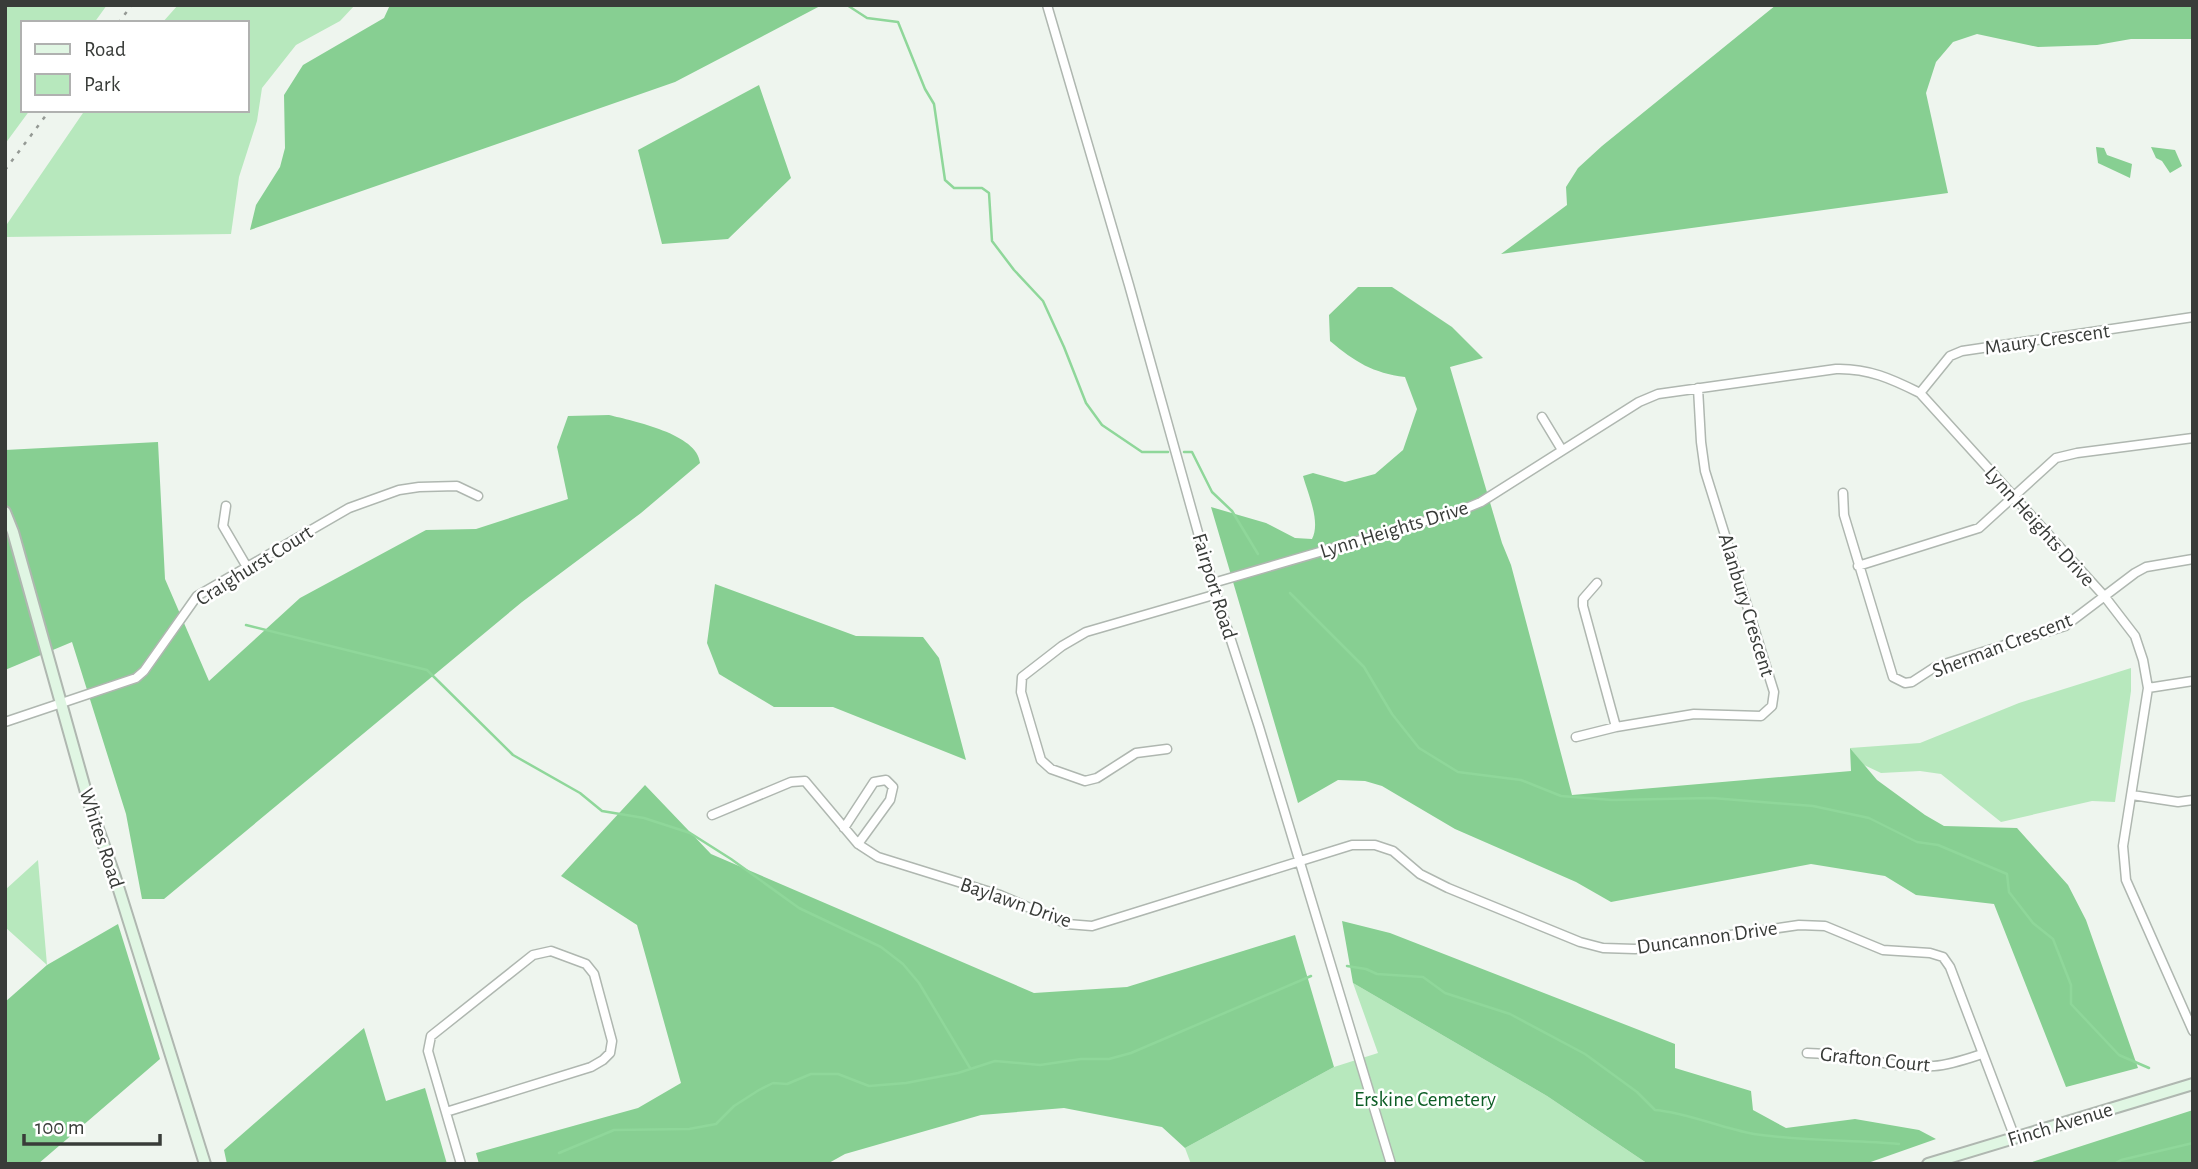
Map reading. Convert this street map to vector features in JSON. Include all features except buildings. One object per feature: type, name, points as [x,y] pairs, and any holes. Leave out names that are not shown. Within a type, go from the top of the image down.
[{"type":"main road","name":"Whites Road","points":[[5,512],[13,532],[89,803],[116,877],[205,1164]]},
{"type":"main road","name":"Finch Avenue","points":[[1928,1164],[2193,1084]]},
{"type":"street","name":"Fairport Road","points":[[1047,5],[1213,583],[1391,1164]]},
{"type":"street","name":"Maury Crescent","points":[[1920,393],[1950,356],[1962,351],[2193,317]]},
{"type":"street","name":"Lynn Heights Drive","points":[[1213,583],[1457,512],[1481,502],[1639,402],[1658,394],[1856,369],[1874,372],[1920,393],[2105,597],[2136,636],[2148,688],[2123,846],[2126,880],[2193,1031]]},
{"type":"street","name":"Alanbury Crescent","points":[[1576,737],[1616,727],[1694,714],[1761,716],[1772,706],[1773,692],[1705,471],[1698,388]]},
{"type":"street","points":[[1542,417],[1562,450]]},
{"type":"street","points":[[1858,566],[1979,528],[2056,458],[2193,438]]},
{"type":"street","name":"Craighurst Court","points":[[5,722],[136,678],[144,671],[192,602],[204,592],[349,508],[370,499],[419,487],[457,486],[478,496]]},
{"type":"street","name":"Sherman Crescent","points":[[1843,493],[1844,515],[1893,677],[1905,683],[1912,682],[1935,667],[2064,626],[2134,573],[2193,559]]},
{"type":"street","points":[[226,506],[223,526],[247,567]]},
{"type":"street","points":[[1597,583],[1583,599],[1583,606],[1616,727]]},
{"type":"street","points":[[1167,748],[1136,753],[1097,778],[1085,781],[1051,769],[1041,760],[1021,692],[1022,677],[1062,646],[1086,632],[1217,594]]},
{"type":"street","points":[[2148,688],[2193,681]]},
{"type":"street","points":[[844,828],[874,782],[886,780],[893,787],[890,800],[858,844]]},
{"type":"street","name":"Baylawn Drive","points":[[712,814],[791,782],[805,781],[858,844],[878,858],[1000,895],[1067,924],[1092,926],[1299,862]]},
{"type":"street","points":[[2132,794],[2178,802],[2193,800]]},
{"type":"street","name":"Duncannon Drive","points":[[1299,862],[1352,845],[1375,845],[1393,851],[1420,874],[1448,888],[1580,942],[1603,948],[1635,949],[1798,925],[1825,926],[1883,950],[1930,953],[1943,957],[1950,967],[2015,1138]]},
{"type":"street","points":[[446,1112],[591,1067],[610,1053],[612,1041],[594,974],[586,964],[551,951],[533,955],[431,1036],[428,1051],[461,1164]]},
{"type":"street","name":"Grafton Court","points":[[1807,1052],[1911,1066],[1936,1066],[1982,1054]]},
{"type":"green space","points":[[5,5],[107,5],[95,21],[21,21],[21,112],[29,112],[5,144]]},
{"type":"green space","points":[[178,5],[355,5],[340,21],[296,45],[262,88],[257,121],[239,177],[231,234],[5,237],[5,227],[84,112],[248,112],[248,21],[164,21]]},
{"type":"green space","points":[[390,5],[822,5],[675,82],[250,230],[256,205],[280,167],[285,148],[284,95],[303,65],[384,18]]},
{"type":"green space","points":[[1776,5],[2191,5],[2193,39],[2131,39],[2097,45],[2038,47],[1977,34],[1953,42],[1936,62],[1926,93],[1948,193],[1501,254],[1567,205],[1566,187],[1578,168],[1602,146]]},
{"type":"green space","points":[[759,85],[791,178],[728,239],[662,244],[638,150]]},
{"type":"green space","points":[[2096,147],[2104,148],[2107,155],[2132,164],[2130,178],[2098,163]]},
{"type":"green space","points":[[2151,147],[2175,150],[2182,166],[2170,173],[2162,161],[2156,158]]},
{"type":"green space","points":[[1358,287],[1392,287],[1452,327],[1483,358],[1450,367],[1502,543],[1511,565],[1572,795],[1851,771],[1850,748],[1877,780],[1944,826],[2017,828],[2068,885],[2086,920],[2138,1068],[2066,1087],[1994,904],[1916,895],[1885,876],[1811,864],[1611,902],[1576,882],[1455,829],[1382,786],[1365,781],[1338,780],[1298,803],[1211,507],[1266,523],[1295,538],[1312,539],[1314,516],[1303,476],[1313,473],[1345,482],[1375,474],[1403,450],[1417,409],[1405,377],[1383,373],[1365,365],[1330,341],[1329,315]]},
{"type":"green space","points":[[609,415],[648,425],[677,437],[696,453],[700,463],[641,513],[522,602],[164,899],[142,899],[126,814],[72,642],[5,670],[5,450],[158,442],[165,579],[209,681],[300,598],[426,530],[476,529],[568,499],[557,447],[568,416]]},
{"type":"green space","points":[[715,584],[856,636],[923,637],[939,658],[966,760],[833,707],[774,707],[719,674],[707,643]]},
{"type":"green space","points":[[2131,668],[2131,691],[2115,802],[2092,801],[2001,822],[1941,774],[1920,771],[1881,773],[1864,765],[1850,748],[1920,743],[2019,703]]},
{"type":"green space","points":[[645,785],[711,854],[1034,993],[1127,987],[1295,935],[1334,1067],[1185,1148],[1162,1127],[1064,1108],[981,1115],[845,1154],[827,1164],[479,1164],[476,1153],[638,1108],[681,1083],[637,925],[561,876]]},
{"type":"green space","points":[[38,860],[47,965],[5,927],[5,890]]},
{"type":"green space","points":[[1342,921],[1390,933],[1675,1044],[1675,1068],[1751,1091],[1753,1110],[1786,1128],[1855,1119],[1919,1130],[1936,1139],[1865,1164],[1648,1164],[1547,1096],[1353,983]]},
{"type":"green space","points":[[118,924],[160,1059],[38,1164],[5,1164],[5,1002],[47,965]]},
{"type":"green space","name":"Erskine Cemetery","points":[[1353,983],[1547,1096],[1648,1164],[1191,1164],[1185,1148],[1334,1067],[1378,1053]]},
{"type":"green space","points":[[364,1028],[386,1101],[425,1088],[447,1164],[227,1164],[224,1150]]},
{"type":"green space","points":[[2193,1110],[2193,1164],[2026,1164]]},
{"type":"waterway","points":[[847,5],[867,18],[898,22],[925,89],[934,104],[945,180],[954,188],[982,188],[989,193],[992,241],[1043,301],[1086,403],[1102,425],[1142,452],[1168,452]]},
{"type":"waterway","points":[[1184,452],[1192,452],[1212,492],[1232,511],[1258,554]]},
{"type":"waterway","points":[[1290,593],[1364,667],[1392,714],[1419,748],[1458,772],[1521,780],[1561,796],[1612,800],[1712,798],[1813,806],[1869,818],[1917,842],[1938,845],[2007,874],[2009,892],[2033,923],[2053,939],[2071,985],[2071,1004],[2119,1055],[2149,1068]]},
{"type":"waterway","points":[[246,625],[427,670],[513,755],[580,793],[602,811],[644,818],[690,833],[799,908],[881,947],[903,964],[919,983],[970,1068]]},
{"type":"waterway","points":[[1347,966],[1377,974],[1423,977],[1445,993],[1510,1014],[1585,1054],[1637,1092],[1655,1110],[1754,1134],[1899,1144]]},
{"type":"waterway","points":[[559,1153],[614,1130],[689,1129],[716,1124],[734,1106],[759,1090],[773,1083],[787,1084],[811,1074],[838,1074],[869,1086],[906,1083],[958,1073],[995,1061],[1040,1065],[1081,1059],[1109,1059],[1131,1053],[1311,976]]},
{"type":"waterway","points":[[2114,1164],[2193,1143]]},
{"type":"railway","points":[[120,21],[132,5]]},
{"type":"railway","points":[[5,170],[48,112]]}]
